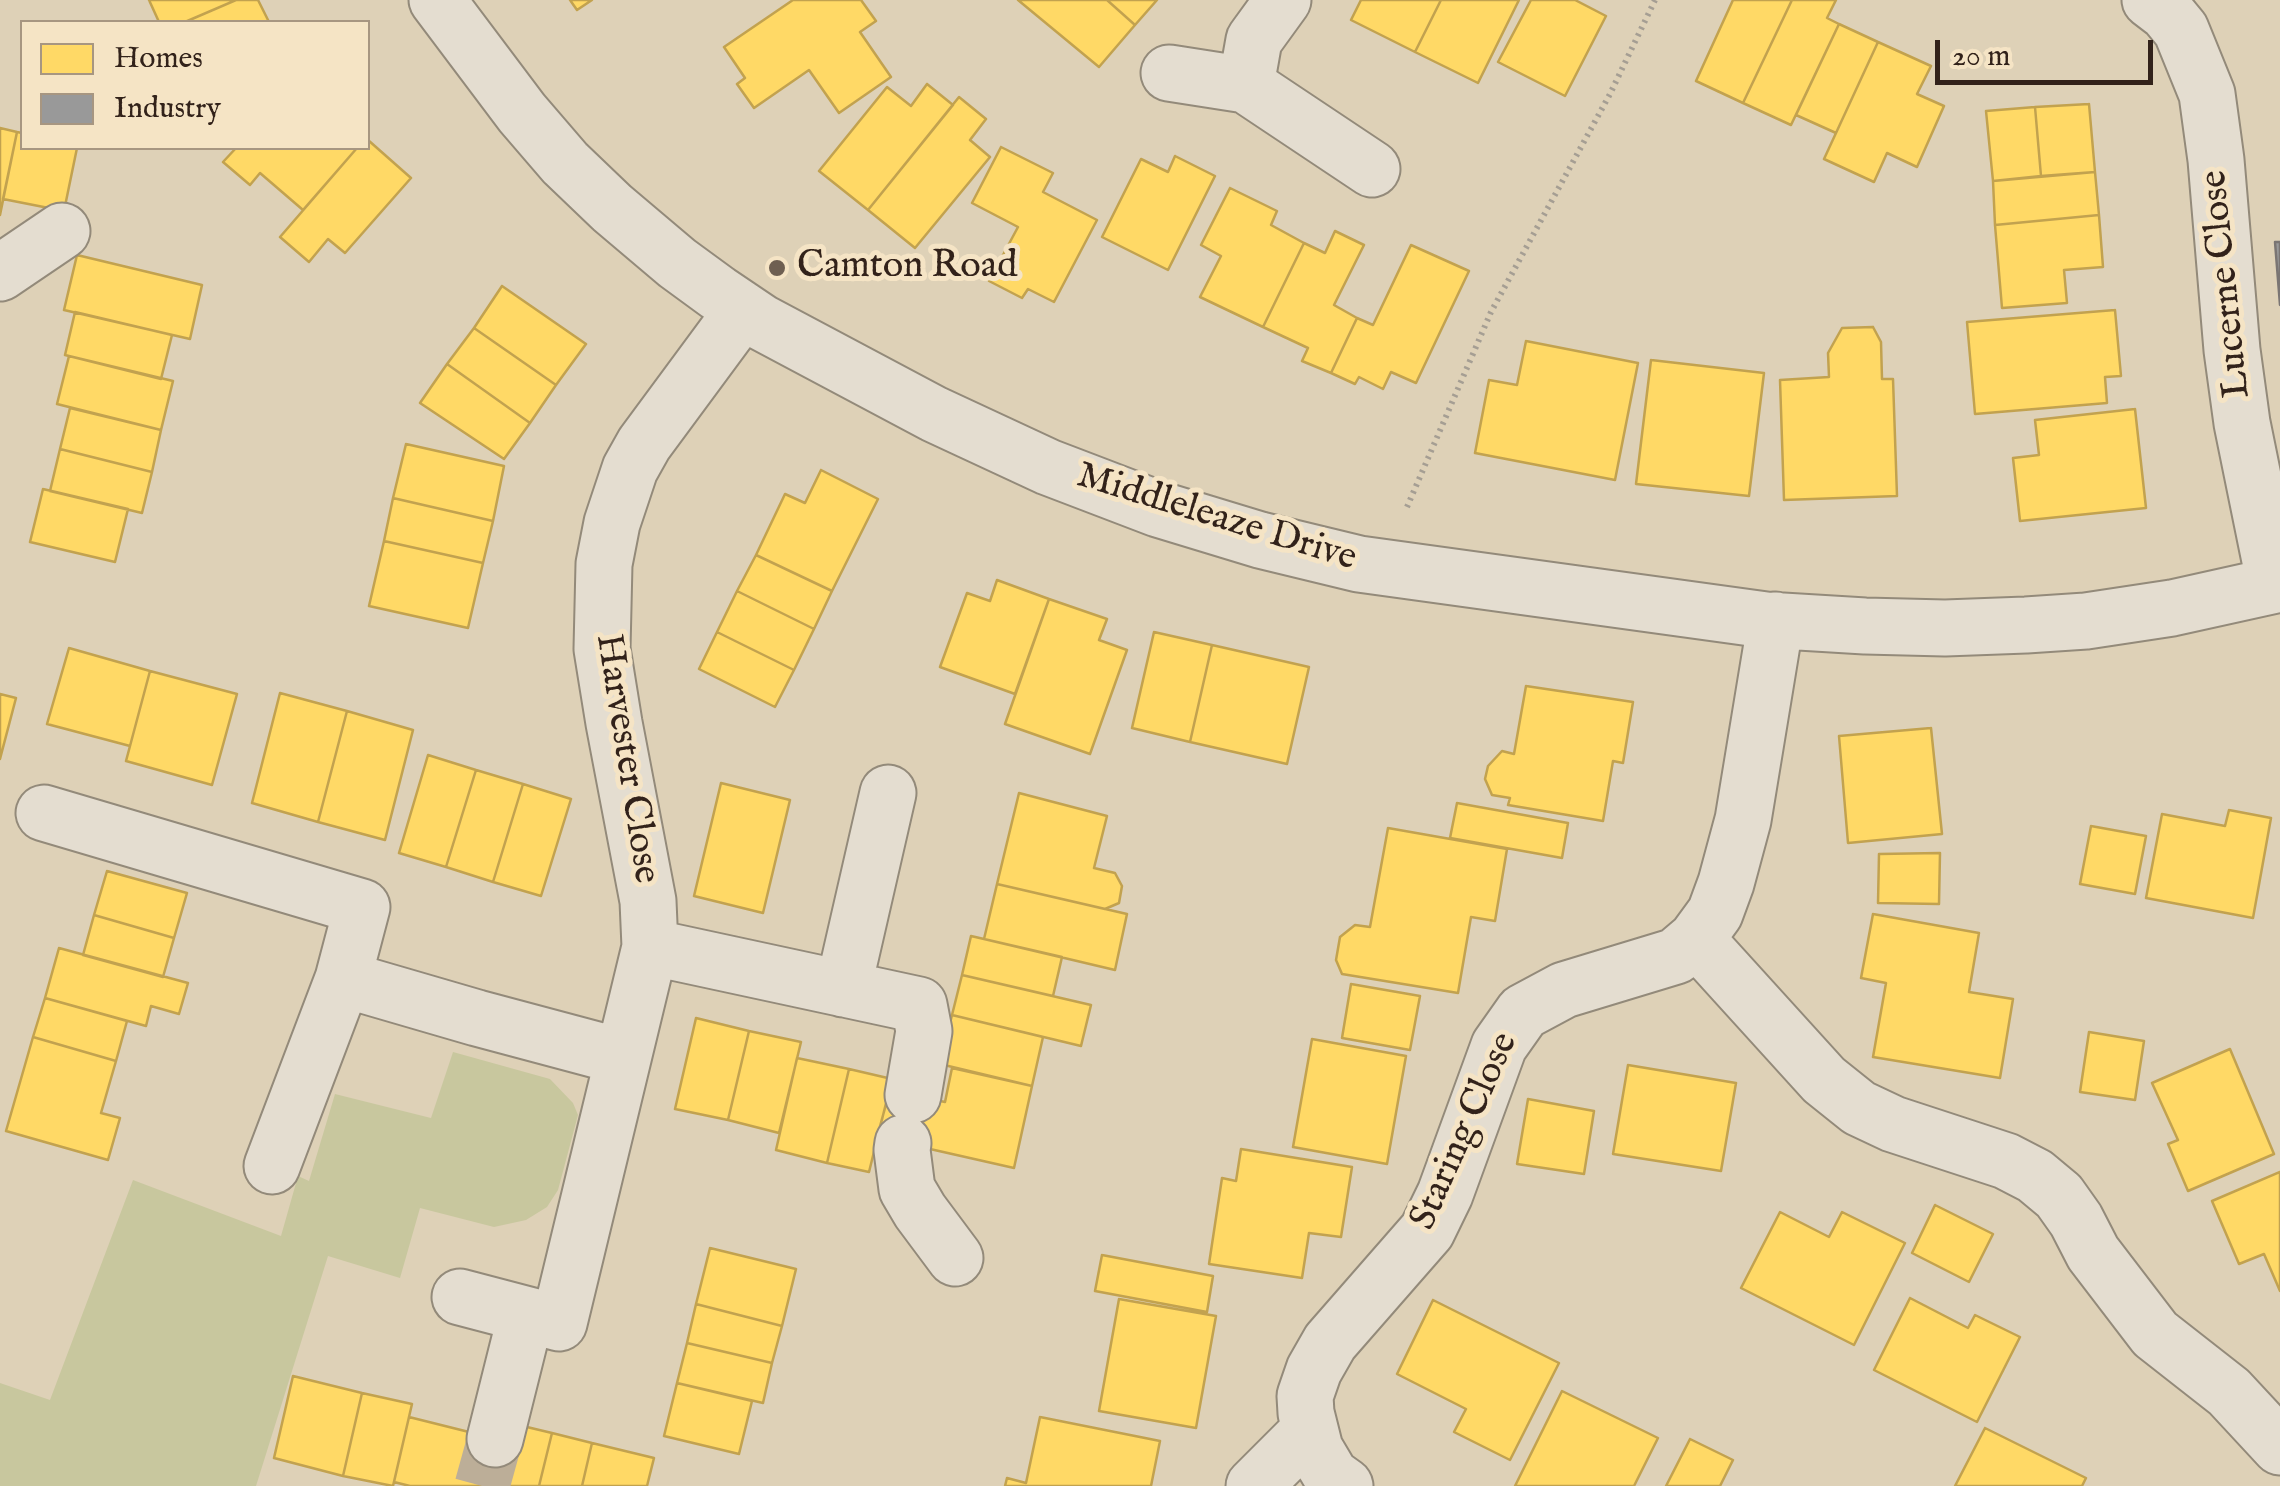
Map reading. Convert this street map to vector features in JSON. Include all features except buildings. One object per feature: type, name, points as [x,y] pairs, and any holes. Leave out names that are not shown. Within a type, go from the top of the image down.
[{"type":"street","name":"Middleleaze Drive","points":[[436,0],[566,163],[664,252],[743,310],[934,414],[1048,467],[1158,509],[1260,540],[1381,568],[1776,620],[1945,628],[2066,622],[2172,608],[2277,585]]},
{"type":"street","points":[[1246,85],[1254,40],[1283,0]]},
{"type":"street","name":"Lucerne Close","points":[[2150,0],[2181,30],[2207,94],[2242,423],[2277,585]]},
{"type":"street","points":[[1168,73],[1246,85],[1372,169]]},
{"type":"street","points":[[0,274],[62,230]]},
{"type":"street","name":"Harvester Close","points":[[460,1297],[559,1323],[650,947],[648,901],[602,650],[604,564],[612,523],[637,456],[743,310]]},
{"type":"street","points":[[1776,620],[1744,820],[1715,913],[1696,940],[1824,1080],[1859,1108],[1893,1124],[2006,1161],[2036,1176],[2059,1196],[2093,1253],[2155,1334],[2229,1392],[2280,1447]]},
{"type":"street","points":[[843,990],[888,793]]},
{"type":"street","points":[[44,813],[362,907],[343,979],[272,1166]]},
{"type":"street","name":"Staring Close","points":[[1345,1486],[1331,1476],[1315,1449],[1306,1396],[1314,1370],[1330,1342],[1427,1232],[1499,1046],[1522,1012],[1564,990],[1676,956],[1696,940]]},
{"type":"street","points":[[650,947],[919,1005],[924,1031],[902,1150],[907,1189],[955,1258]]},
{"type":"street","points":[[343,979],[623,1056]]},
{"type":"street","points":[[496,1438],[526,1315]]},
{"type":"street","points":[[1254,1486],[1310,1430]]},
{"type":"path","points":[[1381,568],[1491,312],[1610,94],[1655,0]]},
{"type":"green space","points":[[453,1052],[550,1079],[573,1103],[578,1115],[558,1190],[547,1207],[526,1220],[494,1227],[420,1208],[400,1278],[328,1256],[256,1486],[0,1486],[0,1383],[50,1400],[133,1180],[281,1236],[298,1176],[309,1181],[335,1094],[431,1118]]},
{"type":"tunnel","points":[[482,1486],[495,1439]]},
{"type":"place","name":"Camton Road","points":[[777,268]]}]
